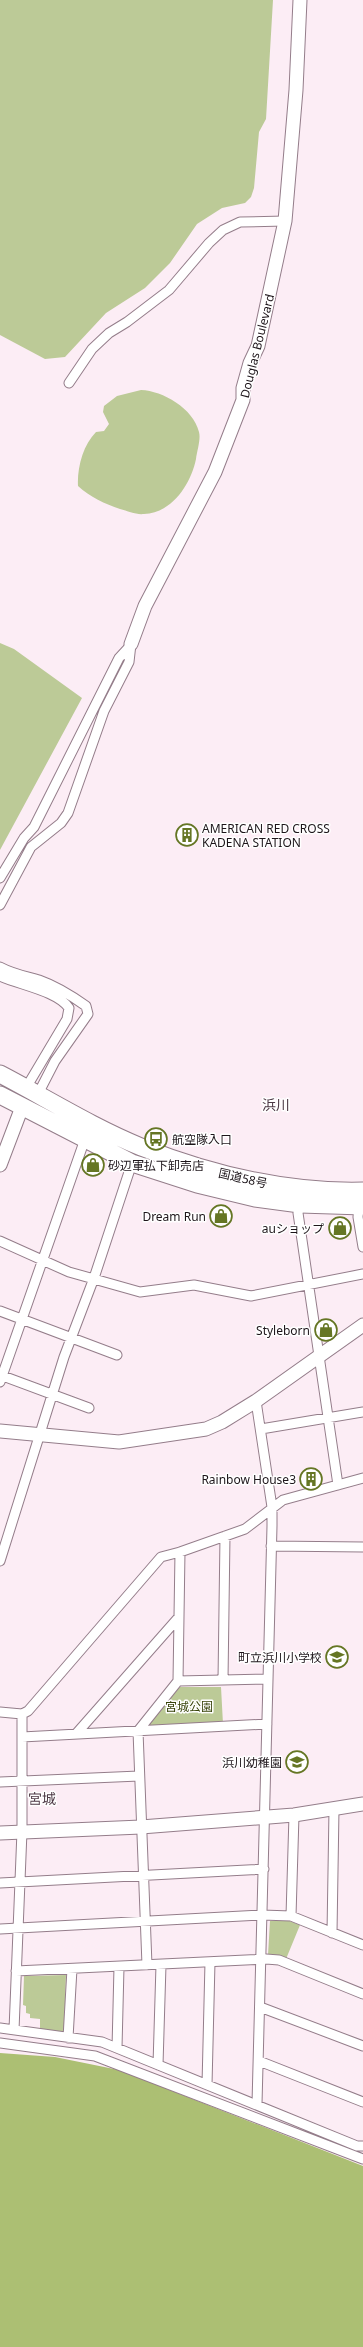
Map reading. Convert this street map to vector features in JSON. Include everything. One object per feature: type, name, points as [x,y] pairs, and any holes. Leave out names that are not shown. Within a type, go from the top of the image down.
[{"type":"highway","name":"国道58号","points":[[0,1074],[140,1146],[200,1168],[257,1183],[362,1201]]},
{"type":"highway","name":"国道58号","points":[[0,1095],[132,1163],[197,1184],[255,1198],[300,1204],[362,1201]]},
{"type":"street","name":"Douglas Boulevard","points":[[131,644],[145,606],[215,472],[243,400],[243,388],[250,363],[255,354],[264,320],[285,221],[296,90],[300,0]]},
{"type":"street","points":[[69,383],[92,350],[109,333],[127,322],[169,290],[209,243],[223,230],[240,222],[285,221]]},
{"type":"street","points":[[0,884],[34,848],[61,823],[68,813],[102,718],[129,662],[131,644]]},
{"type":"street","points":[[0,905],[15,867],[24,838],[34,827],[118,658],[131,644]]},
{"type":"street","points":[[0,878],[15,867]]},
{"type":"street","points":[[0,967],[13,974],[39,981],[66,993],[86,1006],[88,1014],[22,1107],[0,1165]]},
{"type":"street","points":[[0,976],[14,983],[49,994],[65,1002],[69,1008],[67,1019],[32,1091]]},
{"type":"street","points":[[85,1139],[1,1378],[89,1408]]},
{"type":"street","points":[[0,1561],[72,1337],[94,1278],[132,1163]]},
{"type":"street","points":[[362,1201],[358,1217],[363,1247]]},
{"type":"street","points":[[300,1204],[298,1214],[308,1285],[321,1355],[338,1485]]},
{"type":"street","points":[[0,1241],[69,1272],[140,1292],[194,1285],[251,1296],[363,1274]]},
{"type":"street","points":[[0,1311],[72,1337],[117,1356]]},
{"type":"street","points":[[0,1431],[119,1442],[206,1428],[222,1422],[256,1401],[363,1325]]},
{"type":"street","points":[[256,1401],[272,1507],[257,2104]]},
{"type":"street","points":[[261,1429],[363,1412]]},
{"type":"street","points":[[0,1712],[22,1714],[28,1711],[161,1557],[180,1552],[245,1529],[283,1500],[363,1478]]},
{"type":"street","points":[[223,1680],[225,1536]]},
{"type":"street","points":[[271,1546],[363,1547]]},
{"type":"street","points":[[147,1965],[138,1731],[178,1681],[180,1552]]},
{"type":"street","points":[[76,1734],[179,1617]]},
{"type":"street","points":[[178,1681],[268,1679]]},
{"type":"street","points":[[14,2030],[22,1831],[22,1714]]},
{"type":"street","points":[[22,1737],[267,1724]]},
{"type":"street","points":[[0,1782],[139,1776]]},
{"type":"street","points":[[0,1832],[141,1826],[294,1815],[363,1804]]},
{"type":"street","points":[[332,1933],[334,1809]]},
{"type":"street","points":[[291,1916],[294,1815]]},
{"type":"street","points":[[0,1883],[264,1869]]},
{"type":"street","points":[[0,1929],[262,1915],[291,1916],[363,1945]]},
{"type":"street","points":[[16,1971],[261,1959],[279,1960],[363,1994]]},
{"type":"street","points":[[207,2085],[210,1962]]},
{"type":"street","points":[[158,2065],[160,1965]]},
{"type":"street","points":[[117,2048],[119,1966]]},
{"type":"street","points":[[68,2038],[72,1969]]},
{"type":"street","points":[[260,2007],[363,2046]]},
{"type":"street","points":[[0,2028],[102,2042],[357,2146],[363,2146]]},
{"type":"street","points":[[0,2043],[95,2056],[363,2159]]},
{"type":"street","points":[[259,2060],[363,2102]]},
{"type":"green space","points":[[0,0],[273,0],[266,119],[259,132],[254,188],[251,197],[245,203],[222,208],[197,224],[170,263],[145,288],[106,313],[65,357],[45,359],[0,335]]},
{"type":"green space","points":[[141,390],[150,391],[167,397],[184,408],[196,423],[200,438],[196,459],[190,478],[179,496],[163,508],[154,512],[141,514],[120,509],[98,500],[78,486],[78,479],[84,450],[91,437],[96,432],[104,431],[109,424],[103,412],[104,406],[117,396]]},
{"type":"green space","points":[[0,643],[14,649],[82,698],[0,850]]},
{"type":"green space","name":"宮城公園","points":[[180,1687],[221,1687],[223,1724],[150,1728],[148,1723]]},
{"type":"green space","points":[[287,1920],[300,1925],[286,1959],[277,1955],[268,1955],[270,1921]]},
{"type":"green space","points":[[66,1975],[64,2032],[40,2029],[40,2019],[30,2018],[30,2014],[26,2013],[26,2006],[23,2005],[24,1976]]},
{"type":"shaded area","points":[[0,2053],[55,2057],[119,2070],[363,2166],[363,2347],[0,2347]]},
{"type":"place","name":"AMERICAN RED CROSS KADENA STATION","points":[[187,835]]},
{"type":"place","name":"航空隊入口","points":[[156,1139]]},
{"type":"place","name":"砂辺軍払下卸売店","points":[[93,1165]]},
{"type":"place","name":"Dream Run","points":[[221,1216]]},
{"type":"place","name":"auショップ","points":[[340,1228]]},
{"type":"place","name":"Styleborn","points":[[326,1330]]},
{"type":"place","name":"Rainbow House3","points":[[311,1479]]},
{"type":"place","name":"町立浜川小学校","points":[[337,1657]]},
{"type":"place","name":"浜川幼稚園","points":[[297,1762]]},
{"type":"district","name":"浜川","points":[[276,1104]]},
{"type":"district","name":"宮城","points":[[42,1798]]}]
